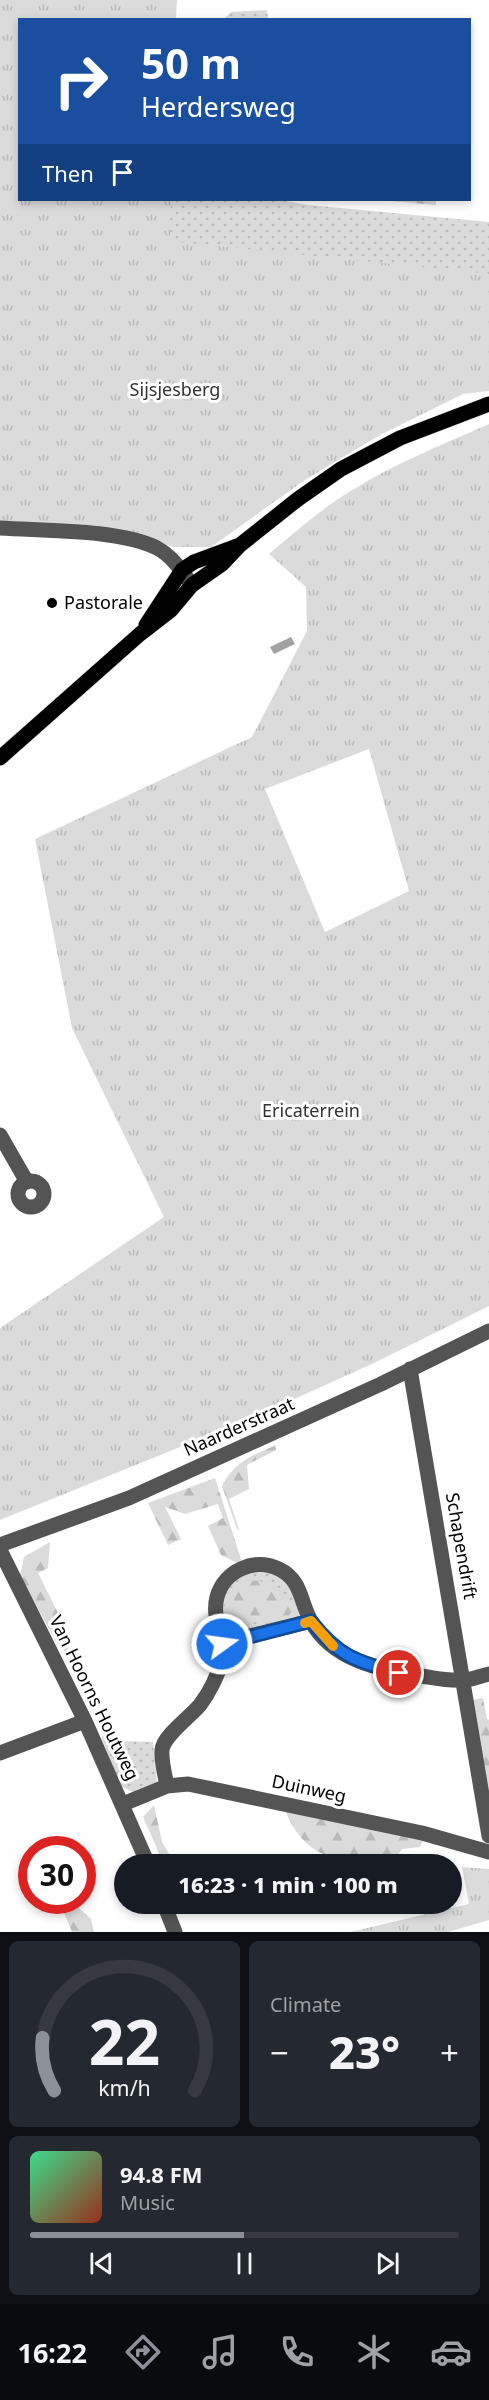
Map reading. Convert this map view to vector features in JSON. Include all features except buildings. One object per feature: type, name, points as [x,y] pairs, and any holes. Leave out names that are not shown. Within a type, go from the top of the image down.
[{"type":"main road","points":[[0,758],[65,710],[140,634],[171,610],[192,585],[222,564],[240,545],[288,506],[341,470],[400,438],[489,404]]},
{"type":"main road","points":[[140,634],[182,570],[194,562],[240,545]]},
{"type":"street","points":[[0,528],[115,536],[138,540],[158,549],[182,570],[192,585]]},
{"type":"street","points":[[0,1135],[27,1182]]},
{"type":"street","name":"Naarderstraat","points":[[0,1545],[129,1498],[489,1331]]},
{"type":"street","name":"Schapendrift","points":[[410,1369],[489,1836]]},
{"type":"street","name":"Van Hoorns Houtweg","points":[[0,1550],[85,1721],[144,1854]]},
{"type":"street","points":[[167,1786],[162,1749],[166,1740],[211,1689],[222,1660],[222,1644],[216,1619],[216,1599],[222,1584],[236,1571],[247,1566],[263,1564],[279,1569],[293,1578],[302,1593],[311,1621],[326,1640],[346,1656],[371,1666],[447,1680],[464,1680],[489,1674]]},
{"type":"street","points":[[222,1644],[311,1621]]},
{"type":"street","points":[[0,1753],[85,1721]]},
{"type":"street","name":"Duinweg","points":[[123,1804],[167,1786],[188,1784],[422,1833],[489,1851]]},
{"type":"street","points":[[168,1914],[175,1932]]},
{"type":"green space","name":"Sijsjesberg","points":[[0,0],[177,0],[176,18],[18,18],[18,201],[171,201],[170,241],[489,274],[489,391],[463,394],[380,435],[305,480],[211,547],[173,547],[133,532],[0,522]]},
{"type":"green space","points":[[267,10],[268,18],[225,18],[231,12]]},
{"type":"green space","points":[[168,201],[286,201],[489,222],[489,293],[165,251]]},
{"type":"green space","points":[[390,201],[436,201],[436,205]]},
{"type":"green space","name":"Ericaterrein","points":[[489,424],[489,1306],[374,1363],[259,1415],[0,1520],[0,1328],[164,1217],[72,1028],[35,839],[252,737],[307,631],[306,587],[269,554],[349,492],[400,464]],"holes":[[[369,749],[409,891],[325,932],[265,789]]]},
{"type":"green space","points":[[276,1445],[276,1450],[247,1465],[249,1489],[229,1499],[239,1529],[237,1529],[222,1486],[238,1465]]},
{"type":"green space","points":[[215,1478],[242,1562],[239,1564],[221,1555],[208,1526],[223,1518],[218,1504],[185,1514],[165,1507],[181,1539],[168,1545],[148,1503]]},
{"type":"green space","points":[[50,1542],[48,1568],[38,1573],[67,1631],[68,1655],[55,1640],[20,1576],[24,1557]]},
{"type":"green space","points":[[245,1572],[275,1573],[294,1589],[302,1618],[225,1635],[222,1599],[229,1587]]},
{"type":"green space","points":[[246,1580],[260,1581],[280,1588],[292,1611],[285,1621],[278,1623],[241,1622],[230,1614],[224,1604],[227,1593]]},
{"type":"green space","points":[[483,1698],[489,1720],[489,1790],[471,1700]]},
{"type":"green space","points":[[108,1734],[124,1741],[153,1742],[157,1782],[132,1792],[121,1786],[101,1737]]},
{"type":"green space","points":[[154,1805],[162,1842],[169,1854],[160,1854],[143,1817]]},
{"type":"green space","points":[[285,1809],[423,1840],[420,1847],[402,1849],[398,1854],[324,1854],[312,1848],[298,1834]]},
{"type":"green space","points":[[462,1867],[489,1869],[489,1920],[448,1932],[350,1932],[426,1914],[462,1914],[462,1906],[469,1904]]},
{"type":"green space","points":[[64,1914],[85,1914],[91,1919],[94,1932],[72,1932]]},
{"type":"water","points":[[291,637],[295,644],[274,654],[270,647]]},
{"type":"slow traffic","points":[[305,1623],[311,1621],[333,1646]]},
{"type":"place","name":"Pastorale","points":[[52,603]]},
{"type":"route","points":[[222,1644],[311,1621],[326,1640],[346,1656],[371,1666],[399,1673]]}]
